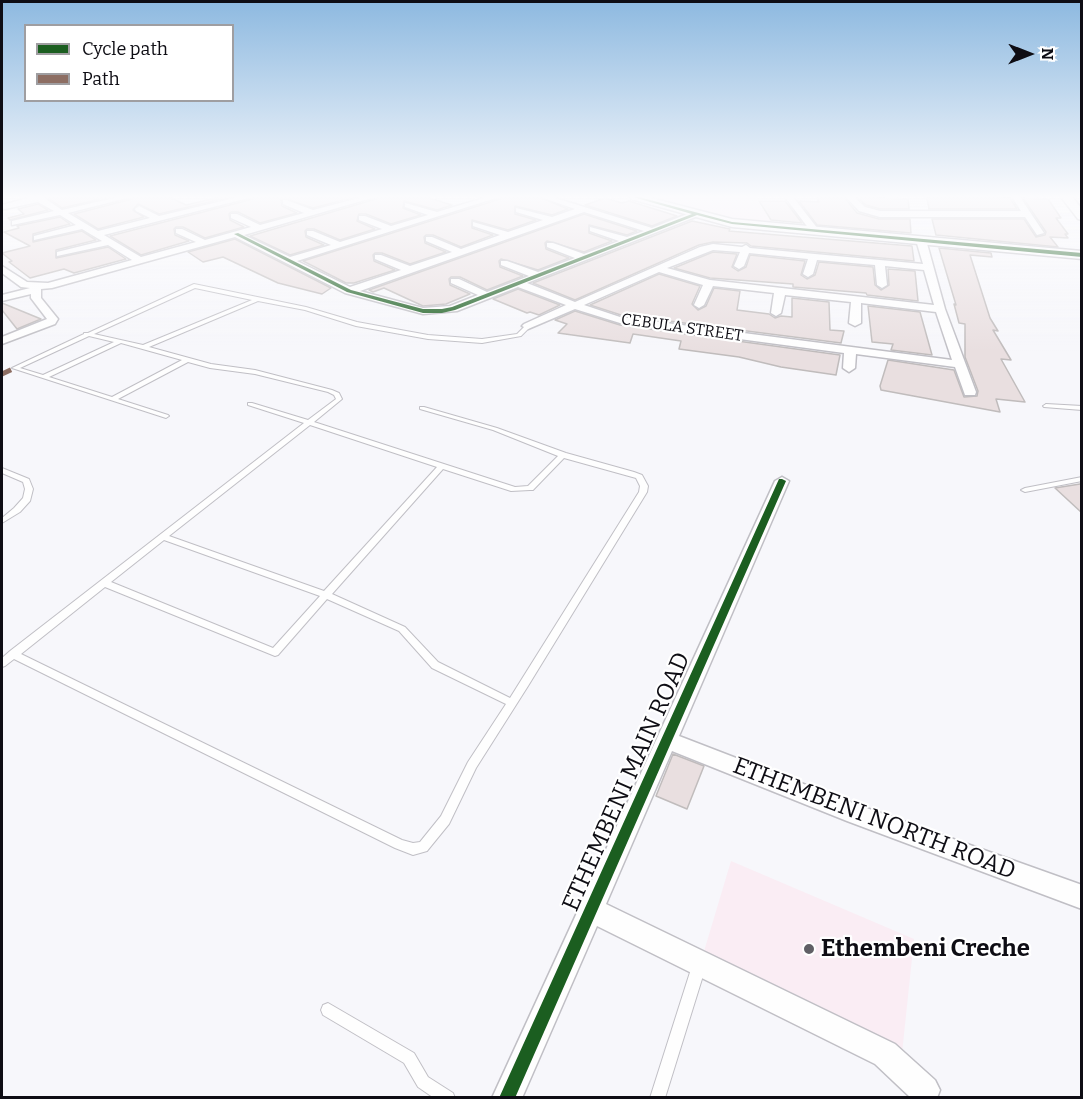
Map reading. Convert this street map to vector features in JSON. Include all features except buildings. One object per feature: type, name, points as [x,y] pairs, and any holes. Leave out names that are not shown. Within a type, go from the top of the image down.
[{"type":"street","points":[[60,254],[84,248]]},
{"type":"street","points":[[120,248],[140,261]]},
{"type":"street","points":[[2,298],[185,248]]},
{"type":"street","points":[[264,248],[349,291],[433,312],[453,309],[610,248]]},
{"type":"street","points":[[288,261],[329,248]]},
{"type":"street","points":[[451,248],[460,252]]},
{"type":"street","points":[[349,291],[471,248]]},
{"type":"street","points":[[559,248],[585,258]]},
{"type":"street","points":[[528,326],[705,248]]},
{"type":"street","points":[[739,266],[746,248]]},
{"type":"street","points":[[749,248],[928,267]]},
{"type":"street","points":[[923,248],[939,309],[970,392]]},
{"type":"street","points":[[1010,248],[1082,255]]},
{"type":"street","points":[[808,274],[814,255]]},
{"type":"street","points":[[378,257],[408,269]]},
{"type":"street","points":[[504,262],[539,276]]},
{"type":"street","points":[[880,262],[882,285]]},
{"type":"street","points":[[658,269],[709,284],[939,309]]},
{"type":"street","points":[[2,270],[25,285],[36,288]]},
{"type":"street","points":[[455,281],[488,296]]},
{"type":"street","name":"CEBULA STREET","points":[[520,284],[620,320],[958,364]]},
{"type":"street","points":[[699,305],[709,284]]},
{"type":"street","points":[[2,340],[51,322],[52,319],[36,298],[36,288]]},
{"type":"street","points":[[776,313],[780,291]]},
{"type":"street","points":[[855,323],[856,300]]},
{"type":"street","points":[[849,368],[850,350]]},
{"type":"street","name":"ETHEMBENI MAIN ROAD","points":[[507,1098],[782,481]]},
{"type":"street","name":"ETHEMBENI NORTH ROAD","points":[[667,740],[855,814],[1082,897]]},
{"type":"street","points":[[591,910],[699,965],[885,1054],[926,1090]]},
{"type":"lane","points":[[166,416],[15,368],[194,286],[306,309],[356,324],[428,336],[482,341],[519,335],[528,326]]},
{"type":"lane","points":[[144,347],[258,299]]},
{"type":"lane","points":[[2,663],[339,399],[337,394],[255,372],[210,366],[144,347],[86,334]]},
{"type":"lane","points":[[43,377],[120,342]]},
{"type":"lane","points":[[113,399],[188,360]]},
{"type":"lane","points":[[250,404],[514,489],[526,490],[533,486],[563,455]]},
{"type":"lane","points":[[1046,406],[1082,408]]},
{"type":"lane","points":[[13,654],[412,849],[423,847],[446,820],[472,765],[637,502],[644,481],[639,477],[563,455],[495,429],[422,408]]},
{"type":"lane","points":[[104,583],[275,651],[441,467]]},
{"type":"lane","points":[[2,470],[26,480],[29,489],[27,499],[2,521]]},
{"type":"lane","points":[[1025,490],[1082,479]]},
{"type":"lane","points":[[163,537],[326,595],[402,629],[435,665],[512,703]]},
{"type":"lane","points":[[657,1098],[699,965]]},
{"type":"lane","points":[[328,1010],[409,1058],[423,1082],[448,1098]]},
{"type":"shaded area","name":"Ethembeni Creche","points":[[731,861],[914,939],[902,1053],[702,958]]},
{"type":"marked path","points":[[2,374],[15,368]]},
{"type":"cycle path","points":[[264,248],[349,291],[423,311],[453,309],[608,248]]},
{"type":"cycle path","points":[[1009,248],[1082,255]]},
{"type":"cycle path","points":[[507,1098],[782,481]]},
{"type":"place","name":"Ethembeni Creche","points":[[809,949]]}]
